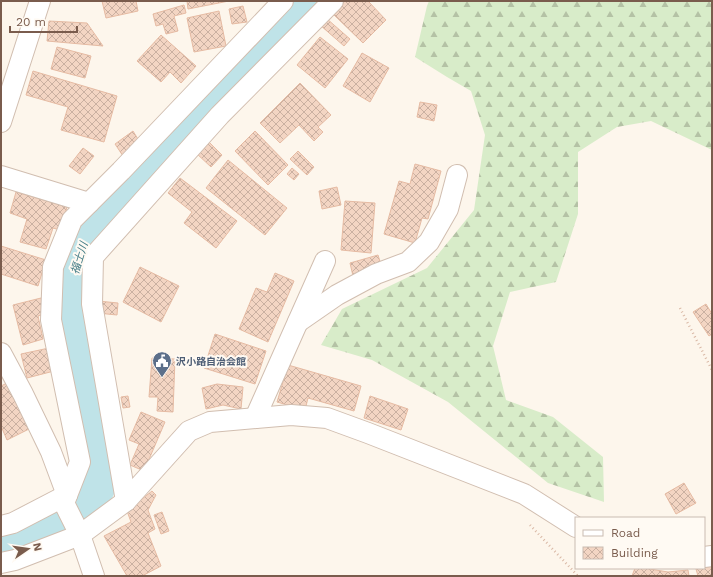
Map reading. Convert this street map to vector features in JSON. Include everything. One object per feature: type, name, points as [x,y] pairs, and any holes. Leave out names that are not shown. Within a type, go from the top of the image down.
[{"type":"street","points":[[1,122],[40,1]]},
{"type":"street","points":[[1,526],[14,522],[65,499],[80,462],[51,320],[53,267],[72,220],[166,125],[283,1]]},
{"type":"street","points":[[126,502],[92,304],[93,257],[220,115],[333,1]]},
{"type":"street","points":[[298,322],[337,295],[376,274],[408,262],[429,242],[448,209],[457,174]]},
{"type":"street","points":[[1,176],[89,203]]},
{"type":"street","points":[[255,418],[324,261]]},
{"type":"street","points":[[1,353],[51,452],[65,499],[94,576]]},
{"type":"street","points":[[1,562],[15,560],[77,530],[126,502],[189,432],[210,422],[291,415],[327,418],[524,494],[575,526]]},
{"type":"path","points":[[680,308],[712,370]]},
{"type":"path","points":[[525,519],[578,576]]},
{"type":"green space","points":[[429,1],[712,1],[712,150],[651,121],[617,127],[578,152],[578,214],[556,282],[510,292],[493,346],[506,400],[553,417],[603,457],[604,502],[548,483],[448,402],[372,360],[321,345],[342,309],[427,268],[474,210],[485,135],[471,91],[415,57]]},
{"type":"building","points":[[102,1],[136,1],[138,11],[106,18]]},
{"type":"building","points":[[187,1],[229,1],[188,9]]},
{"type":"building","points":[[343,1],[368,1],[386,20],[363,43],[332,13]]},
{"type":"building","points":[[184,5],[186,13],[174,16],[178,31],[166,34],[163,24],[156,26],[153,14]]},
{"type":"building","points":[[243,6],[247,22],[232,24],[229,9]]},
{"type":"building","points":[[219,11],[226,46],[194,52],[187,18]]},
{"type":"building","points":[[326,18],[350,39],[344,46],[320,25]]},
{"type":"building","points":[[49,21],[87,23],[103,46],[47,41]]},
{"type":"building","points":[[161,35],[196,66],[181,83],[170,72],[161,82],[137,61]]},
{"type":"building","points":[[320,37],[348,59],[325,88],[297,65]]},
{"type":"building","points":[[57,47],[91,56],[85,78],[51,69]]},
{"type":"building","points":[[362,53],[389,68],[370,102],[343,86]]},
{"type":"building","points":[[33,71],[117,96],[104,142],[61,130],[68,107],[26,95]]},
{"type":"building","points":[[300,83],[331,115],[318,127],[323,132],[314,141],[299,125],[280,143],[260,123]]},
{"type":"building","points":[[420,102],[437,105],[434,121],[417,117]]},
{"type":"building","points":[[133,131],[141,144],[123,156],[115,144]]},
{"type":"building","points":[[255,131],[288,165],[268,185],[235,151]]},
{"type":"building","points":[[208,141],[222,155],[211,167],[196,153]]},
{"type":"building","points":[[83,148],[94,156],[80,174],[69,166]]},
{"type":"building","points":[[298,151],[314,167],[307,175],[290,159]]},
{"type":"building","points":[[228,160],[287,208],[265,235],[206,188]]},
{"type":"building","points":[[415,164],[441,171],[428,219],[422,218],[415,243],[384,234],[399,181],[410,184]]},
{"type":"building","points":[[292,168],[299,174],[294,180],[287,174]]},
{"type":"building","points":[[180,178],[237,221],[216,248],[184,223],[192,212],[168,193]]},
{"type":"building","points":[[337,187],[341,205],[322,209],[319,191]]},
{"type":"building","points":[[16,192],[67,207],[60,230],[53,228],[46,249],[20,242],[27,219],[10,213]]},
{"type":"building","points":[[345,201],[375,203],[371,253],[341,250]]},
{"type":"building","points":[[1,246],[46,260],[38,286],[1,274]]},
{"type":"building","points":[[378,255],[382,268],[353,276],[350,263]]},
{"type":"building","points":[[140,267],[179,286],[161,322],[123,302]]},
{"type":"building","points":[[275,273],[294,281],[268,342],[239,329],[256,288],[267,292]]},
{"type":"building","points":[[41,298],[45,314],[38,316],[43,339],[23,345],[13,305]]},
{"type":"building","points":[[98,301],[118,303],[117,315],[97,313]]},
{"type":"building","points":[[706,304],[712,314],[712,334],[709,336],[693,312]]},
{"type":"building","points":[[215,334],[266,351],[255,384],[204,368]]},
{"type":"building","points":[[49,348],[54,371],[27,378],[21,354]]},
{"type":"building","name":"沢小路自治会館","points":[[152,358],[175,359],[173,412],[157,411],[158,397],[149,397]]},
{"type":"building","points":[[288,365],[361,386],[354,411],[308,398],[305,410],[277,402]]},
{"type":"building","points":[[7,383],[29,429],[7,440],[1,426],[1,386]]},
{"type":"building","points":[[217,384],[243,387],[241,409],[223,405],[206,409],[202,388]]},
{"type":"building","points":[[128,396],[130,407],[123,408],[121,397]]},
{"type":"building","points":[[370,396],[408,409],[401,430],[364,418]]},
{"type":"building","points":[[141,412],[165,422],[144,471],[130,465],[139,444],[129,440]]},
{"type":"building","points":[[684,483],[696,503],[676,514],[665,494]]},
{"type":"building","points":[[152,491],[156,495],[148,510],[155,529],[148,533],[161,566],[142,576],[127,576],[104,536],[131,522],[127,511]]},
{"type":"building","points":[[162,512],[169,531],[161,534],[154,515]]},
{"type":"building","points":[[712,566],[712,576],[698,576],[696,569],[705,569],[705,567]]},
{"type":"building","points":[[635,569],[650,569],[668,572],[688,570],[689,576],[632,576]]},
{"type":"waterway","name":"福士川","points":[[1,546],[40,532],[90,498],[100,477],[100,441],[67,312],[74,266],[89,226],[134,183],[236,75],[303,8],[312,1]]},
{"type":"place","name":"沢小路自治会館","points":[[162,378]]}]
